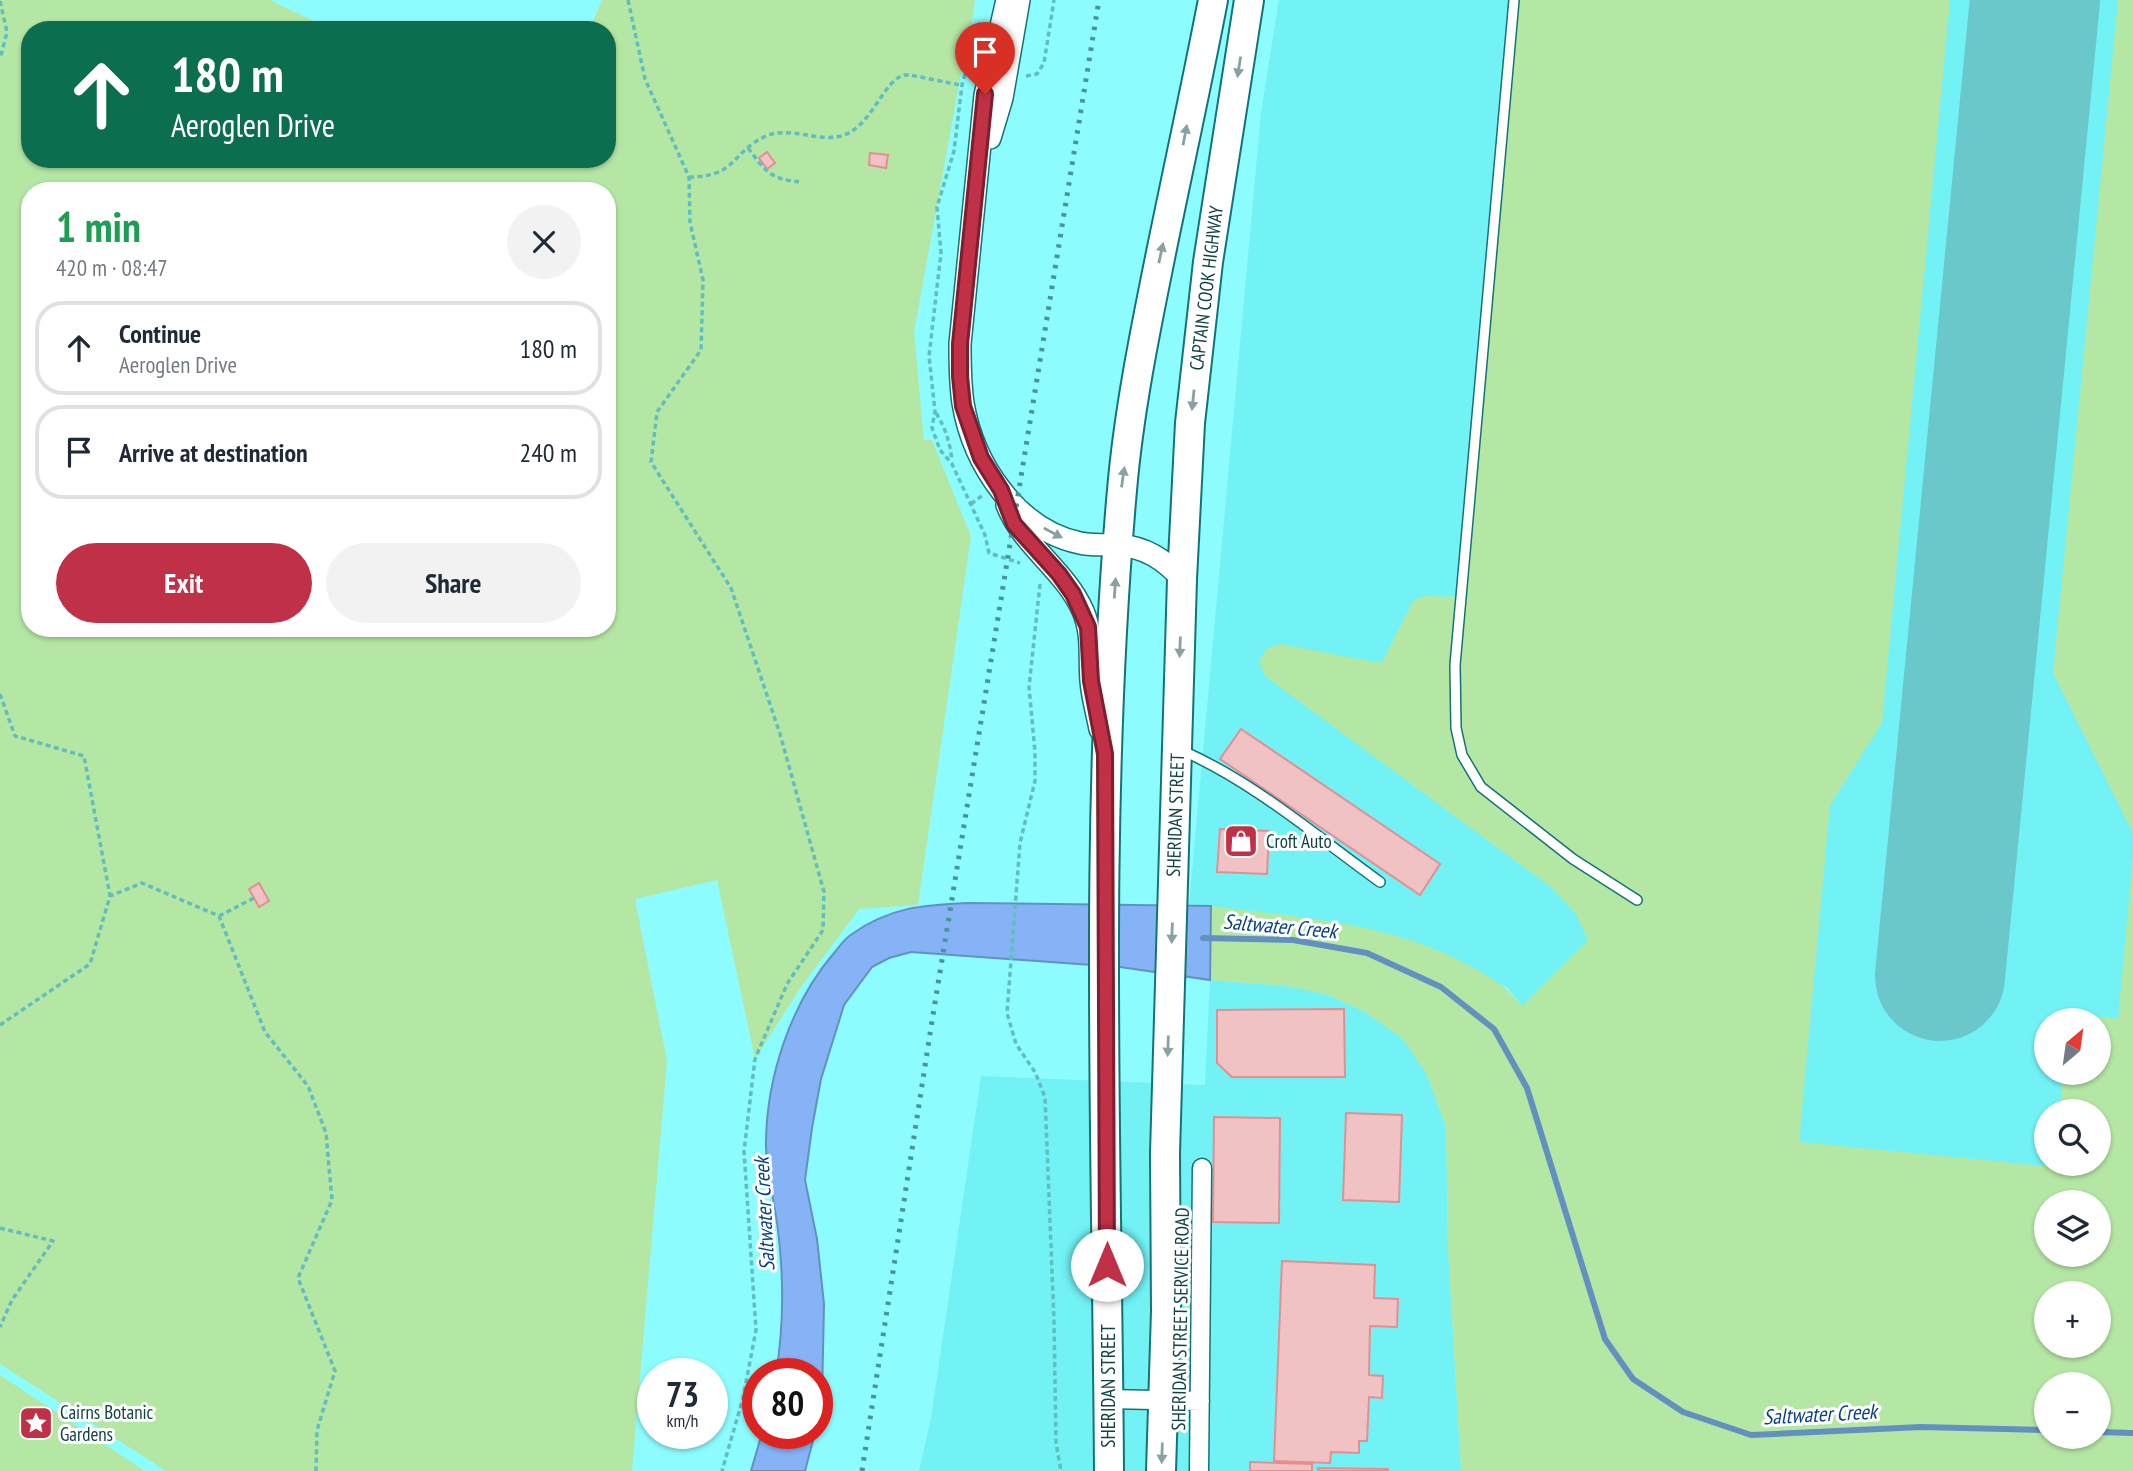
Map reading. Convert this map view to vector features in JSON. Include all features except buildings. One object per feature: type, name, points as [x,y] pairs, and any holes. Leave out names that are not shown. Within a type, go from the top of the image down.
[{"type":"highway","points":[[1118,545],[1122,486],[1146,328],[1213,0]]},
{"type":"highway","name":"CAPTAIN COOK HIGHWAY","points":[[1182,579],[1190,423],[1202,308],[1249,0]]},
{"type":"highway","name":"SHERIDAN STREET","points":[[1109,1471],[1105,754],[1118,545]]},
{"type":"highway","name":"SHERIDAN STREET","points":[[1161,1471],[1164,1400],[1164,1204],[1182,579]]},
{"type":"street","points":[[1007,0],[985,94],[960,344],[963,406],[969,428],[981,458],[1017,510],[1062,538],[1083,544],[1132,547],[1158,557],[1182,579]]},
{"type":"street","points":[[975,190],[1002,98],[1018,0]]},
{"type":"street","points":[[1001,490],[1014,524],[1059,574],[1083,610],[1088,627],[1091,681],[1105,754]]},
{"type":"street","name":"SHERIDAN STREET SERVICE ROAD","points":[[1199,1471],[1202,1168]]},
{"type":"street","points":[[1108,1399],[1200,1401]]},
{"type":"lane","points":[[1514,0],[1455,665],[1456,728],[1462,755],[1481,787],[1573,859],[1637,900]]},
{"type":"lane","points":[[1177,748],[1211,763],[1245,784],[1380,882]]},
{"type":"path","points":[[628,0],[645,79],[689,177],[690,222],[703,280],[701,350],[657,412],[651,462],[731,589],[780,734],[824,892],[823,930],[787,984],[755,1059],[744,1150],[756,1330],[743,1398],[722,1471]]},
{"type":"path","points":[[1024,75],[1031,76],[1042,69],[1054,0]]},
{"type":"path","points":[[0,1],[7,32],[0,59]]},
{"type":"path","points":[[981,67],[969,69],[962,85],[954,151],[937,207],[941,253],[929,356],[934,411],[932,428],[940,450],[952,464],[985,535],[989,553],[1021,563]]},
{"type":"path","points":[[689,177],[705,177],[724,170],[748,148],[770,135],[784,133],[838,137],[853,131],[867,119],[898,78],[907,74],[939,83],[962,85]]},
{"type":"path","points":[[748,148],[762,167],[778,179],[802,182]]},
{"type":"path","points":[[934,411],[950,444],[952,464]]},
{"type":"path","points":[[1037,575],[1041,587],[1029,687],[1035,781],[1020,843],[1007,1013],[1012,1035],[1041,1083],[1048,1115],[1056,1443],[1061,1471]]},
{"type":"path","points":[[0,694],[15,736],[84,756],[110,896],[90,964],[0,1025]]},
{"type":"path","points":[[110,896],[142,883],[219,916],[265,1032],[308,1086],[326,1133],[332,1200],[298,1278],[335,1371],[317,1430],[316,1471]]},
{"type":"path","points":[[219,916],[254,898]]},
{"type":"path","points":[[0,1228],[52,1241],[12,1300],[0,1327]]},
{"type":"shaded area","points":[[1279,0],[2133,0],[2133,1378],[2111,1375],[2111,1372],[2090,1372],[1981,1357],[1546,1036],[1507,987],[1211,906],[1189,905],[1261,112]]},
{"type":"shaded area","points":[[968,903],[1211,906],[1210,980],[1120,967],[911,952],[889,958],[872,967],[844,1005],[821,1079],[805,1180],[817,1239],[824,1304],[823,1358],[778,1358],[782,1320],[781,1266],[766,1141],[771,1091],[784,1041],[805,994],[847,938],[880,918],[907,909]]},
{"type":"shaded area","points":[[1210,980],[1288,986],[1328,995],[1365,1012],[1403,1039],[1427,1075],[1446,1127],[1448,1249],[1461,1471],[919,1471],[931,1418],[981,1076],[1205,1085]]},
{"type":"shaded area","points":[[757,1449],[811,1449],[805,1471],[751,1471]]},
{"type":"green space","points":[[0,0],[270,0],[314,21],[21,21],[21,168],[616,168],[616,21],[593,21],[602,0],[975,0],[965,68],[962,68],[914,332],[924,440],[932,440],[971,536],[918,905],[859,909],[801,987],[755,1059],[717,880],[635,899],[667,1061],[642,1358],[637,1358],[637,1412],[632,1471],[166,1471],[0,1364]]},
{"type":"green space","points":[[1514,0],[1950,0],[1882,723],[1830,805],[1799,1142],[2034,1165],[2034,1176],[2111,1176],[2111,1099],[2061,1099],[2062,1085],[2111,1085],[2111,1018],[2118,1019],[2133,855],[2133,1471],[1461,1471],[1448,1249],[1446,1127],[1427,1075],[1403,1039],[1365,1012],[1328,995],[1288,986],[1210,980],[1211,906],[1345,924],[1410,940],[1480,972],[1505,988],[1522,1006],[1588,940],[1576,914],[1552,888],[1265,676],[1259,661],[1267,648],[1281,644],[1382,662],[1413,601],[1424,596],[1461,597]]},
{"type":"green space","points":[[2118,0],[2133,0],[2133,833],[2053,673]]},
{"type":"green space","name":"Cairns Botanic Gardens","points":[[0,1375],[145,1471],[0,1471]]},
{"type":"waterway","name":"Saltwater Creek","points":[[1203,938],[1293,940],[1367,953],[1441,987],[1494,1029],[1527,1088],[1605,1339],[1633,1379],[1683,1412],[1751,1435],[1921,1427],[2034,1430]]},
{"type":"waterway","name":"Saltwater Creek","points":[[2111,1432],[2133,1433]]},
{"type":"runway","points":[[1940,976],[2035,0]]},
{"type":"railway","points":[[862,1471],[932,1021],[1099,0]]},
{"type":"place","name":"Croft Auto","points":[[1241,841]]},
{"type":"place","name":"Cairns Botanic Gardens","points":[[36,1423]]},
{"type":"route","points":[[985,94],[960,344],[963,406],[981,458],[1001,490],[1014,524],[1059,574],[1083,610],[1088,627],[1091,681],[1105,754],[1107,1265]]}]
